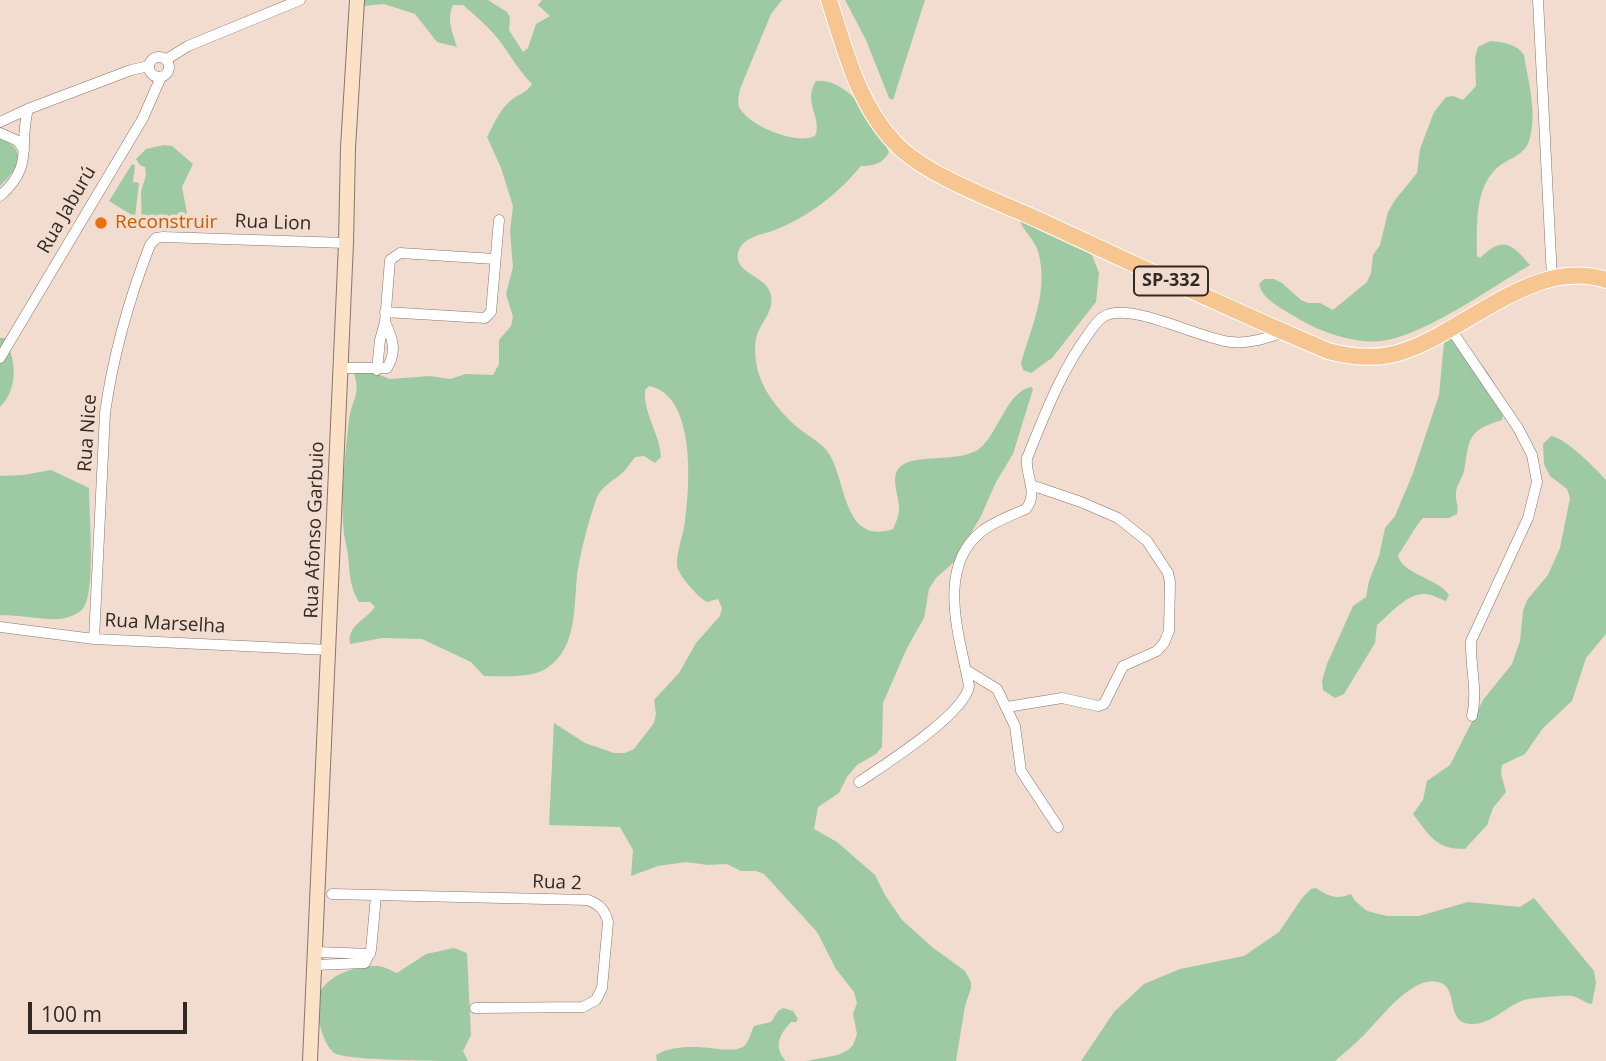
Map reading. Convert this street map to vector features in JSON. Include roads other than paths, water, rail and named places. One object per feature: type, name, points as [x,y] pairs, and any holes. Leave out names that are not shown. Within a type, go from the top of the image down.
[{"type":"main road","name":"SP-332","points":[[829,0],[865,102],[883,130],[915,160],[999,202],[1335,353],[1376,357],[1407,350],[1530,286],[1552,278],[1587,275],[1606,280]]},
{"type":"street","points":[[0,122],[131,70],[149,66],[156,57],[167,59],[188,46],[300,0]]},
{"type":"street","name":"Rua Afonso Garbuio","points":[[310,1061],[341,369],[348,148],[357,0]]},
{"type":"street","points":[[1538,0],[1552,278]]},
{"type":"street","points":[[149,66],[152,75],[161,77],[169,70],[167,59]]},
{"type":"street","name":"Rua Jaburú","points":[[0,359],[143,118],[161,77]]},
{"type":"street","points":[[0,195],[19,175],[24,150],[23,132],[29,109]]},
{"type":"street","points":[[0,133],[18,141],[24,150]]},
{"type":"street","points":[[385,317],[485,318],[491,312],[499,220]]},
{"type":"street","name":"Rua Lion","points":[[156,238],[346,243]]},
{"type":"street","name":"Rua Nice","points":[[94,639],[105,413],[110,377],[145,256],[149,245],[156,238]]},
{"type":"street","points":[[341,369],[377,370],[387,368],[391,361],[394,340],[385,317],[390,260],[400,253],[495,259]]},
{"type":"street","points":[[859,782],[914,745],[961,704],[968,694],[953,586],[959,564],[980,533],[1026,509],[1032,499],[1027,458],[1055,390],[1076,350],[1099,319],[1120,311],[1130,312],[1231,342],[1252,342],[1284,332]]},
{"type":"street","points":[[1450,328],[1518,428],[1532,455],[1536,482],[1528,518],[1471,641],[1476,697],[1472,716]]},
{"type":"street","points":[[1007,707],[1062,698],[1098,706],[1104,704],[1123,666],[1157,651],[1164,643],[1168,631],[1168,573],[1147,541],[1106,511],[1031,485]]},
{"type":"street","name":"Rua Marselha","points":[[0,627],[94,639],[329,650]]},
{"type":"street","points":[[966,670],[998,689],[1015,726],[1021,771],[1058,827]]},
{"type":"street","name":"Rua 2","points":[[332,894],[588,900],[599,906],[607,915],[602,988],[593,1003],[583,1007],[475,1008]]},
{"type":"street","points":[[315,959],[362,965],[370,954],[376,896]]},
{"type":"place","name":"Reconstruir","points":[[101,223]]}]
